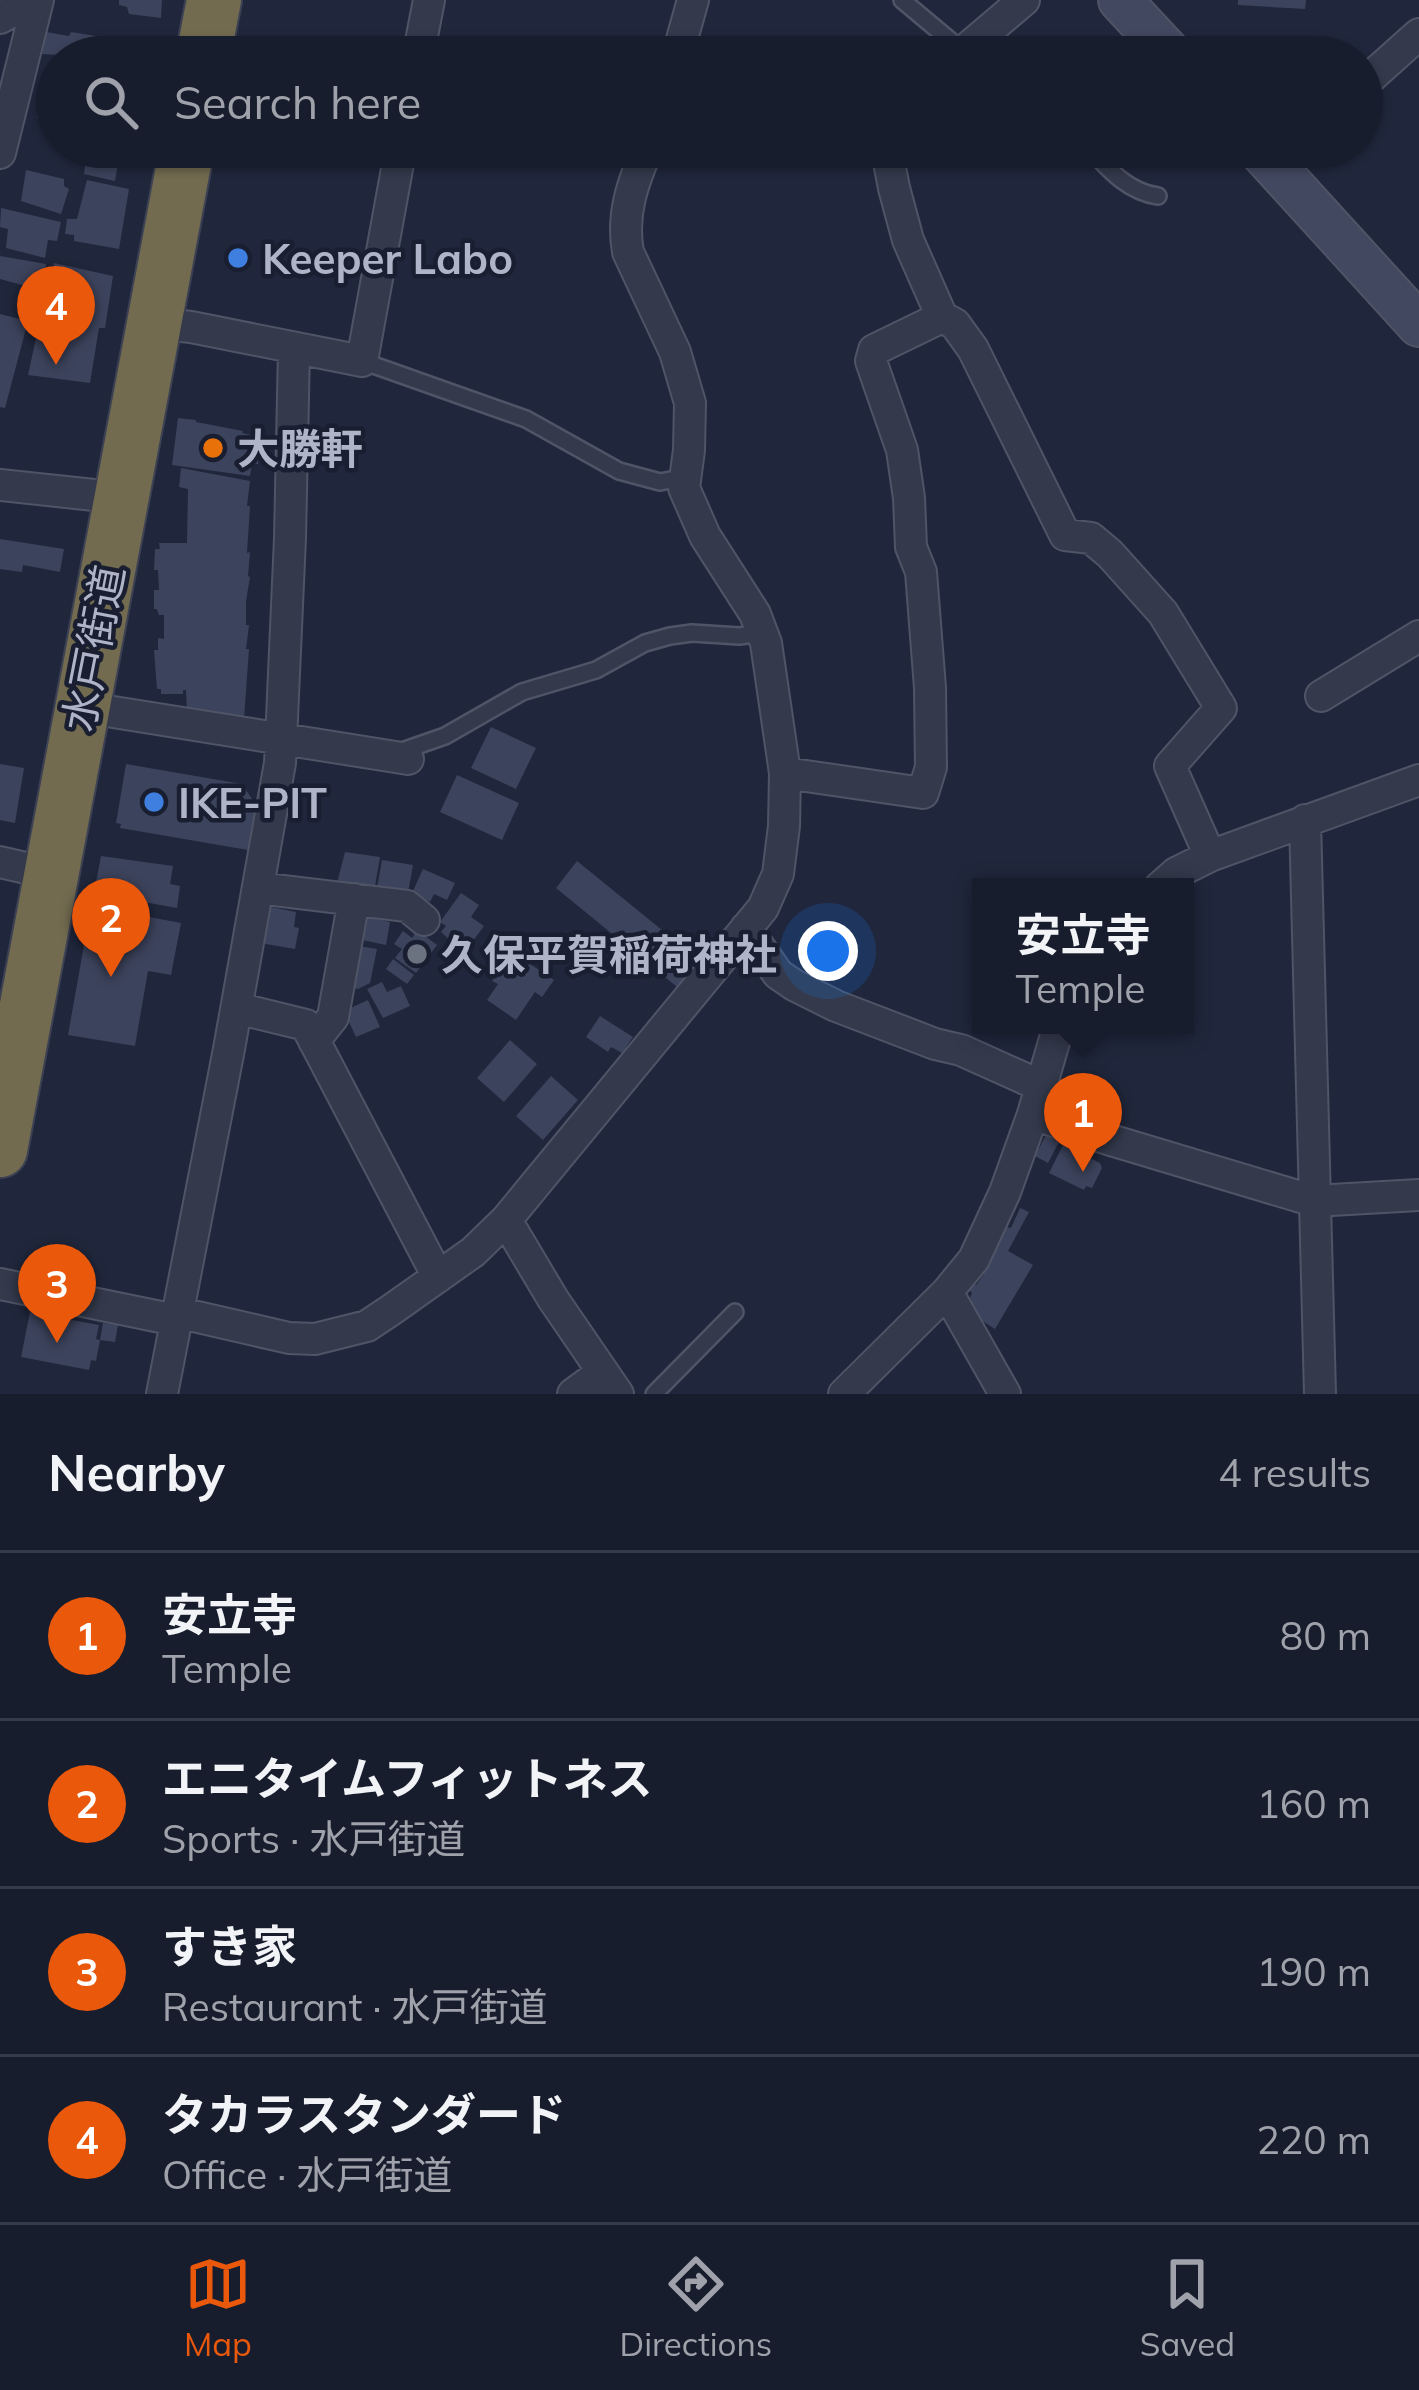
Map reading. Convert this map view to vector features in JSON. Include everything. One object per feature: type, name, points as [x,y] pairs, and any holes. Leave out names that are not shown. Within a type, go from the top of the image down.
[{"type":"highway","points":[[207,36],[214,0]]},
{"type":"highway","name":"水戸街道","points":[[0,1150],[183,168]]},
{"type":"street","points":[[0,18],[34,0]]},
{"type":"street","points":[[0,153],[34,0]]},
{"type":"street","points":[[422,36],[429,0]]},
{"type":"street","points":[[683,36],[693,0]]},
{"type":"street","points":[[985,36],[1024,0]]},
{"type":"street","points":[[1120,0],[1154,36]]},
{"type":"street","points":[[1383,66],[1419,34]]},
{"type":"street","points":[[154,323],[362,361],[397,168]]},
{"type":"street","points":[[0,1284],[289,1338],[315,1339],[367,1326],[473,1252],[506,1220],[763,908],[778,874],[785,772],[763,634],[695,517],[684,488],[690,403],[675,352],[625,236],[626,205],[640,168]]},
{"type":"street","points":[[890,168],[908,240],[942,317],[955,324],[974,349],[1065,535],[1090,538],[1110,554],[1163,613],[1221,708],[1170,766],[1210,856]]},
{"type":"street","points":[[1287,168],[1419,325]]},
{"type":"street","points":[[785,772],[923,793],[932,767],[921,572],[911,547],[902,450],[871,361],[874,350],[942,317]]},
{"type":"street","points":[[162,1394],[237,1008],[283,739],[294,349]]},
{"type":"street","points":[[0,485],[122,498]]},
{"type":"street","points":[[1321,696],[1419,636]]},
{"type":"street","points":[[82,707],[399,757]]},
{"type":"street","points":[[1170,878],[1210,856],[1419,780]]},
{"type":"street","points":[[1305,820],[1320,1394]]},
{"type":"street","points":[[0,862],[52,874]]},
{"type":"street","points":[[258,888],[407,906],[424,920]]},
{"type":"street","points":[[314,1041],[333,1017],[353,899]]},
{"type":"street","points":[[746,928],[778,974],[794,985],[836,1006],[961,1050],[1037,1100],[1114,1142],[1314,1201],[1419,1195]]},
{"type":"street","points":[[237,1008],[306,1025],[438,1277]]},
{"type":"street","points":[[844,1394],[974,1259],[1005,1192],[1056,1034]]},
{"type":"street","points":[[506,1220],[611,1383],[573,1394]]},
{"type":"street","points":[[947,1292],[1005,1394]]},
{"type":"lane","points":[[902,0],[943,36]]},
{"type":"lane","points":[[1107,168],[1135,190],[1158,196]]},
{"type":"lane","points":[[362,361],[526,418],[620,471],[660,482],[686,476]]},
{"type":"lane","points":[[399,757],[522,692],[596,670],[645,643],[692,633],[763,634]]},
{"type":"lane","points":[[654,1394],[735,1312]]},
{"type":"building","points":[[119,0],[162,0],[161,18],[129,14]]},
{"type":"building","points":[[1238,0],[1306,0],[1305,9],[1238,5]]},
{"type":"building","points":[[85,168],[117,168],[115,181],[84,174]]},
{"type":"building","points":[[26,170],[64,179],[69,189],[61,214],[21,201]]},
{"type":"building","points":[[87,180],[129,189],[119,249],[74,241],[74,235],[65,234],[67,219],[77,219]]},
{"type":"building","points":[[1,208],[61,222],[57,241],[48,240],[45,258],[6,248],[8,229],[0,227]]},
{"type":"building","points":[[0,256],[46,264],[37,289],[0,279]]},
{"type":"building","points":[[54,263],[113,276],[90,383],[28,375],[41,315],[47,317]]},
{"type":"building","points":[[0,314],[28,321],[5,408],[0,407]]},
{"type":"building","points":[[178,418],[263,438],[262,455],[258,464],[252,464],[250,476],[172,465]]},
{"type":"building","points":[[181,468],[250,481],[244,719],[187,714],[186,690],[161,694],[157,689],[154,650],[158,650],[158,638],[164,639],[164,615],[154,609],[154,590],[159,590],[155,549],[160,549],[159,543],[187,543],[188,489],[179,487]]},
{"type":"building","points":[[0,539],[64,549],[60,572],[23,565],[22,572],[0,569]]},
{"type":"building","points":[[491,727],[536,748],[516,789],[471,768]]},
{"type":"building","points":[[0,764],[24,768],[15,823],[0,820]]},
{"type":"building","points":[[126,764],[242,784],[251,805],[256,806],[248,850],[120,828],[116,823]]},
{"type":"building","points":[[457,775],[519,803],[502,840],[440,812]]},
{"type":"building","points":[[345,852],[380,857],[374,892],[336,887]]},
{"type":"building","points":[[101,856],[173,866],[170,884],[180,886],[177,908],[94,893]]},
{"type":"building","points":[[382,860],[413,865],[408,893],[377,888]]},
{"type":"building","points":[[577,861],[699,960],[677,987],[556,888]]},
{"type":"building","points":[[423,869],[455,883],[447,900],[434,894],[430,902],[412,893]]},
{"type":"building","points":[[461,893],[479,905],[471,917],[484,926],[464,953],[441,932],[446,926],[440,922]]},
{"type":"building","points":[[91,906],[181,923],[171,975],[148,971],[135,1046],[68,1035]]},
{"type":"building","points":[[266,906],[296,912],[295,949],[260,943]]},
{"type":"building","points":[[367,917],[390,922],[386,945],[362,940]]},
{"type":"building","points":[[417,930],[437,945],[416,973],[395,958],[402,949],[394,944],[403,931],[412,938]]},
{"type":"building","points":[[358,946],[377,949],[370,983],[358,989],[351,988]]},
{"type":"building","points":[[512,952],[554,980],[542,997],[535,992],[516,1020],[487,1000],[498,984],[492,981]]},
{"type":"building","points":[[393,959],[414,975],[407,984],[386,969]]},
{"type":"building","points":[[382,982],[387,992],[401,986],[410,1006],[383,1018],[367,989]]},
{"type":"building","points":[[368,1000],[380,1027],[356,1037],[344,1011]]},
{"type":"building","points":[[600,1016],[633,1037],[622,1053],[611,1047],[608,1052],[586,1037]]},
{"type":"building","points":[[510,1040],[537,1064],[504,1102],[477,1078]]},
{"type":"building","points":[[551,1076],[578,1100],[543,1140],[516,1116]]},
{"type":"building","points":[[1046,1135],[1059,1142],[1048,1163],[1035,1156]]},
{"type":"building","points":[[1063,1145],[1100,1163],[1092,1188],[1084,1190],[1049,1173]]},
{"type":"building","points":[[1020,1208],[1029,1212],[1008,1251],[1033,1265],[995,1329],[978,1318],[969,1290],[984,1274],[980,1272]]},
{"type":"building","points":[[30,1312],[99,1325],[96,1361],[91,1360],[89,1370],[21,1357]]},
{"type":"building","points":[[103,1323],[118,1325],[115,1342],[100,1340]]},
{"type":"place","name":"Keeper Labo","points":[[238,258]]},
{"type":"place","name":"タカラスタンダード","points":[[56,365]]},
{"type":"place","name":"大勝軒","points":[[213,448]]},
{"type":"place","name":"IKE-PIT","points":[[154,802]]},
{"type":"place","name":"久保平賀稲荷神社","points":[[417,954]]},
{"type":"place","name":"エニタイムフィットネス","points":[[111,977]]},
{"type":"place","name":"安立寺","points":[[1083,1172]]},
{"type":"place","name":"すき家","points":[[57,1343]]}]
